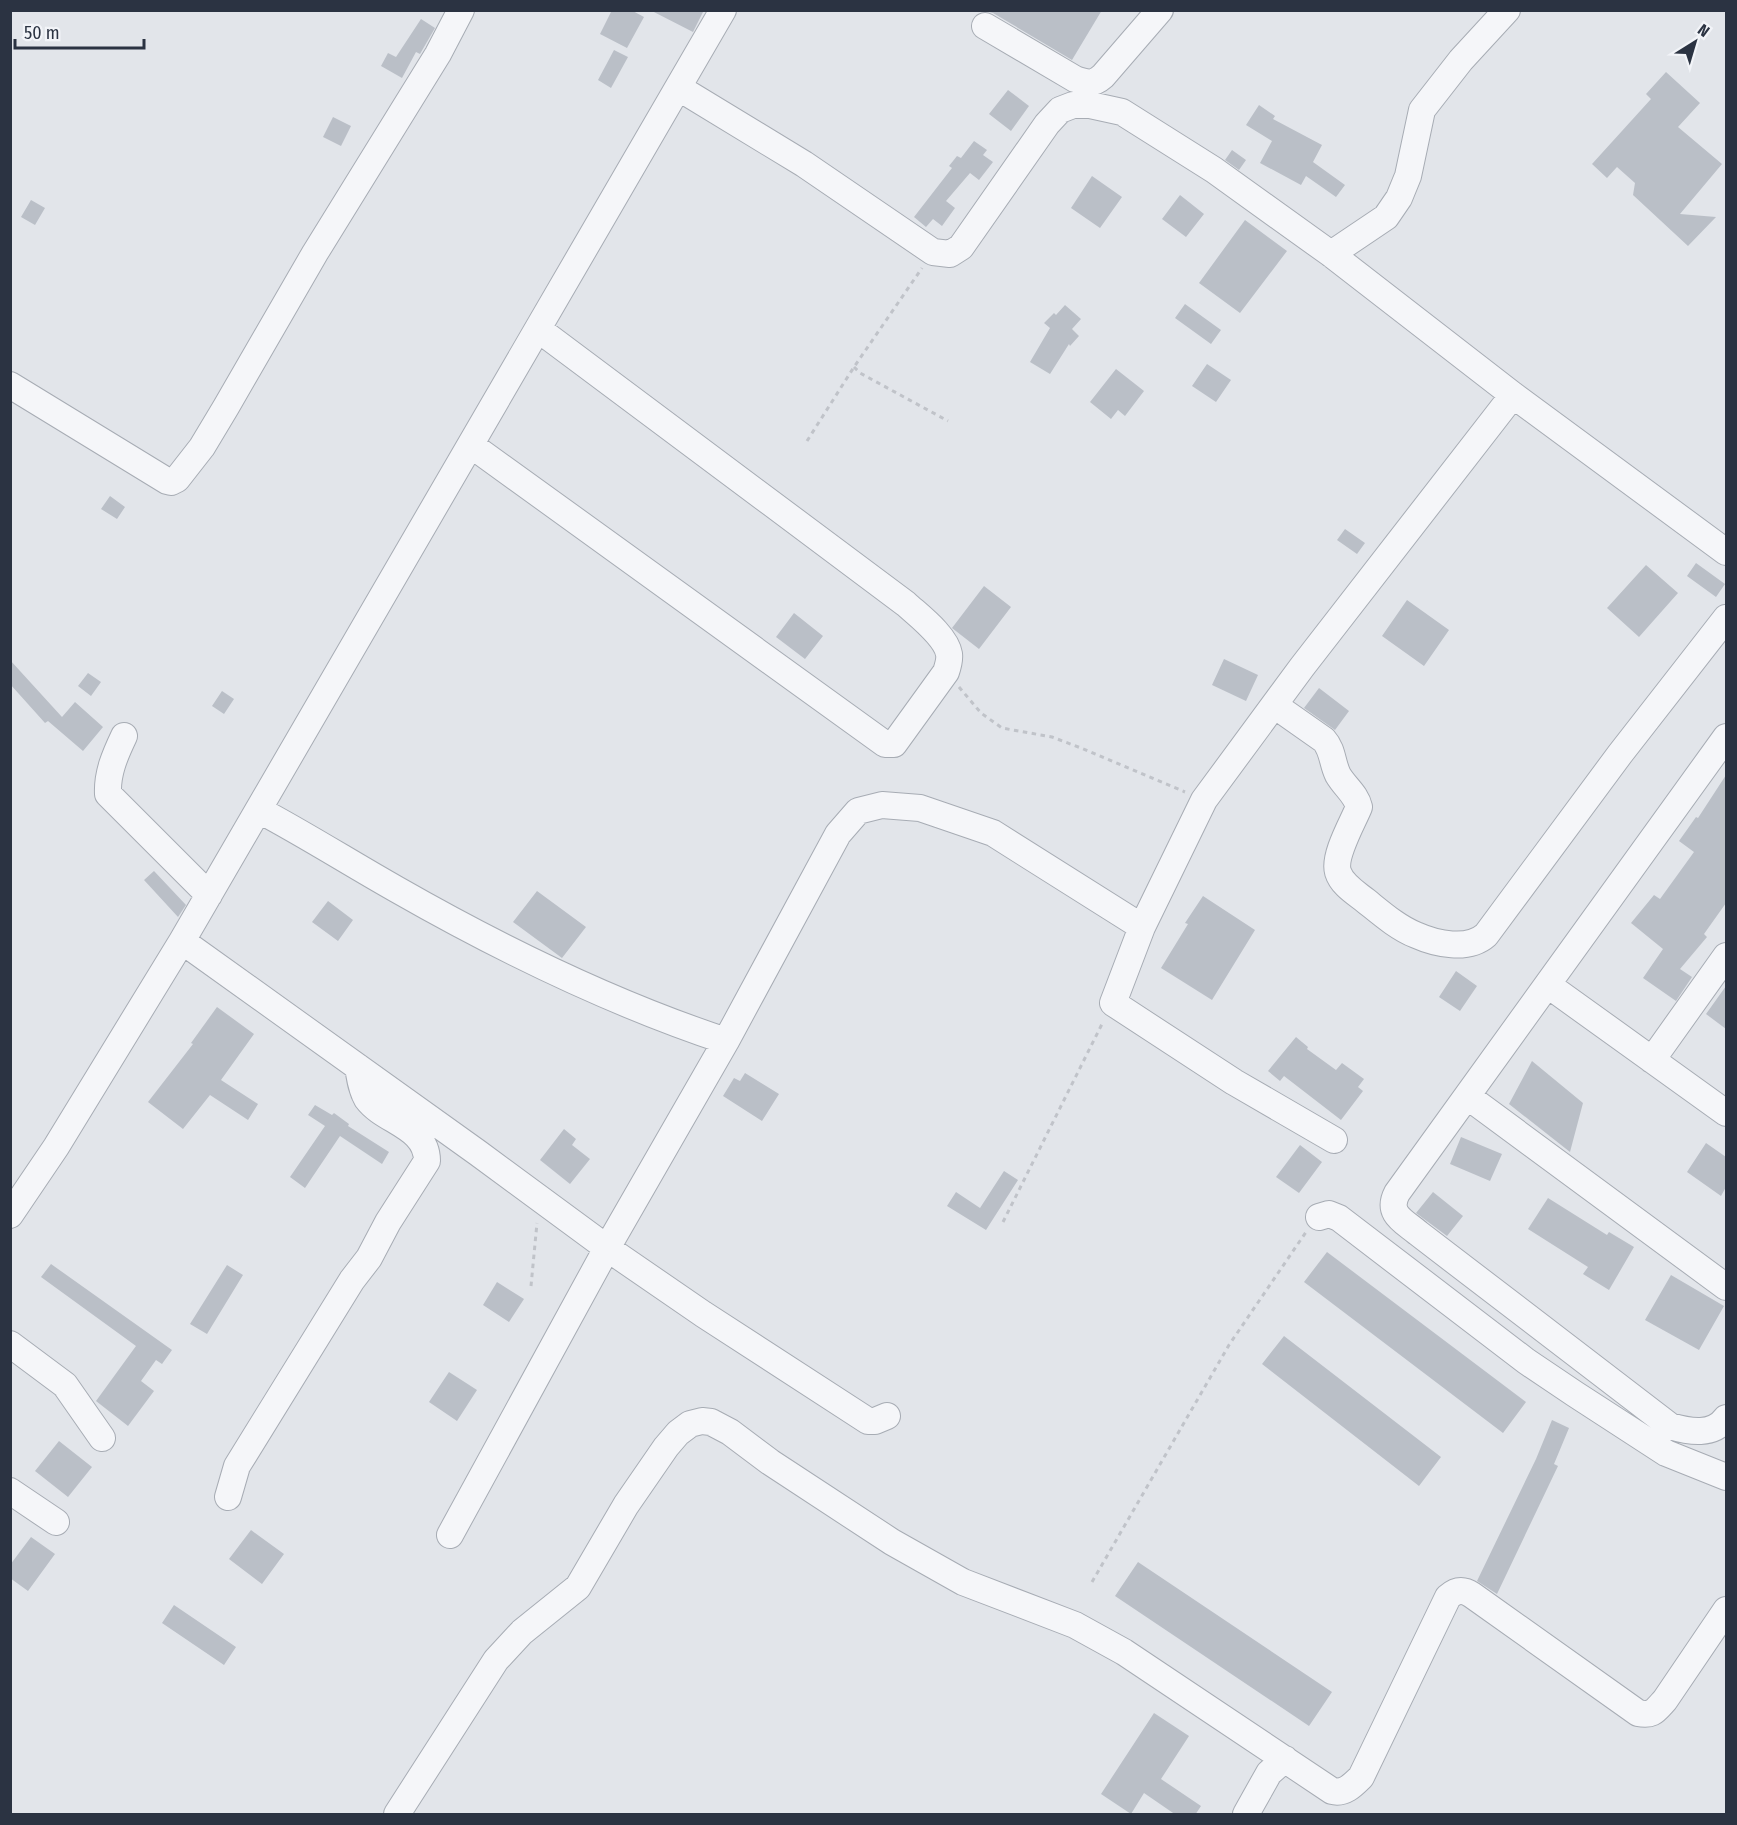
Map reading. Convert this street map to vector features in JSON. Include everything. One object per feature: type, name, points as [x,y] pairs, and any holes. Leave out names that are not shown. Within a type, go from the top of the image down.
[{"type":"street","points":[[13,1204],[182,941],[723,10]]},
{"type":"street","points":[[985,27],[1075,79],[1089,84],[1103,76],[1160,10]]},
{"type":"street","points":[[1331,254],[1386,217],[1399,198],[1408,176],[1422,110],[1461,60],[1507,10]]},
{"type":"street","points":[[10,385],[167,481],[177,479],[202,447],[315,253],[438,54],[453,13]]},
{"type":"street","points":[[679,88],[804,164],[933,252],[950,254],[962,247],[1047,124],[1060,110],[1073,105],[1090,105],[1122,112],[1214,170],[1331,254],[1513,395],[1726,552]]},
{"type":"street","points":[[471,445],[885,744],[894,744],[946,672],[950,660],[949,651],[933,628],[906,604],[538,329]]},
{"type":"street","points":[[1334,1140],[1234,1082],[1113,1003],[1142,927],[1204,800],[1274,705],[1513,395]]},
{"type":"street","points":[[1274,705],[1324,740],[1330,747],[1337,772],[1345,787],[1357,799],[1359,807],[1336,865],[1338,874],[1347,886],[1390,920],[1415,935],[1448,944],[1469,944],[1479,942],[1486,935],[1620,754],[1726,618]]},
{"type":"street","points":[[124,736],[112,762],[108,794],[209,895]]},
{"type":"street","points":[[1726,737],[1397,1193],[1392,1206],[1393,1211],[1418,1233],[1670,1426],[1698,1431],[1713,1430],[1726,1418]]},
{"type":"street","points":[[450,1535],[607,1248],[726,1041],[838,834],[858,811],[882,805],[920,808],[993,833],[1142,927]]},
{"type":"street","points":[[259,810],[317,841],[443,915],[575,981],[671,1023],[726,1041]]},
{"type":"street","points":[[182,941],[540,1197],[607,1248],[703,1314],[868,1421],[887,1416]]},
{"type":"street","points":[[1652,1060],[1726,956]]},
{"type":"street","points":[[1548,985],[1726,1113]]},
{"type":"street","points":[[228,1497],[234,1473],[252,1439],[352,1280],[369,1258],[388,1222],[427,1161],[427,1152],[422,1141],[405,1126],[371,1104],[362,1089],[358,1067]]},
{"type":"street","points":[[1467,1096],[1726,1287]]},
{"type":"street","points":[[1319,1217],[1329,1214],[1339,1218],[1526,1361],[1666,1454],[1726,1477]]},
{"type":"street","points":[[10,1344],[65,1385],[102,1438]]},
{"type":"street","points":[[397,1815],[496,1660],[522,1632],[578,1587],[626,1505],[666,1447],[678,1433],[690,1424],[702,1421],[711,1422],[730,1432],[770,1462],[892,1542],[963,1582],[1075,1625],[1124,1652],[1332,1791],[1343,1792],[1360,1777],[1448,1598],[1453,1593],[1460,1590],[1472,1595],[1638,1713],[1648,1715],[1665,1700],[1726,1610]]},
{"type":"street","points":[[10,1491],[56,1522]]},
{"type":"street","points":[[1246,1815],[1269,1773],[1285,1759]]},
{"type":"path","points":[[807,441],[854,367],[933,252]]},
{"type":"path","points":[[854,367],[860,373],[948,421]]},
{"type":"path","points":[[946,672],[981,713],[1002,728],[1052,737],[1204,800]]},
{"type":"path","points":[[1003,1222],[1113,1003]]},
{"type":"path","points":[[531,1286],[540,1197]]},
{"type":"path","points":[[1092,1582],[1229,1345],[1319,1217]]},
{"type":"building","points":[[612,10],[631,10],[644,17],[627,48],[600,34]]},
{"type":"building","points":[[650,10],[704,10],[693,32]]},
{"type":"building","points":[[981,10],[1102,10],[1072,60],[993,13]]},
{"type":"building","points":[[421,19],[435,28],[420,54],[416,52],[402,78],[381,66],[388,53],[396,57]]},
{"type":"building","points":[[614,50],[628,57],[611,88],[598,80]]},
{"type":"building","points":[[1666,72],[1700,103],[1678,127],[1722,164],[1680,214],[1716,217],[1688,246],[1633,195],[1635,183],[1617,167],[1607,178],[1592,164],[1651,99],[1646,94]]},
{"type":"building","points":[[1008,90],[1029,106],[1011,131],[989,114]]},
{"type":"building","points":[[1259,105],[1275,116],[1273,119],[1322,145],[1313,162],[1345,185],[1336,197],[1306,176],[1301,185],[1260,163],[1272,141],[1246,125]]},
{"type":"building","points":[[333,117],[351,126],[341,146],[323,137]]},
{"type":"building","points":[[974,141],[987,150],[983,155],[993,162],[979,180],[970,173],[946,201],[955,208],[942,226],[933,219],[926,227],[914,217],[952,168],[949,166],[957,156],[961,158]]},
{"type":"building","points":[[1232,150],[1246,160],[1239,170],[1225,160]]},
{"type":"building","points":[[1092,176],[1122,197],[1100,228],[1071,208]]},
{"type":"building","points":[[1180,195],[1204,214],[1186,237],[1162,219]]},
{"type":"building","points":[[31,200],[45,208],[35,225],[21,217]]},
{"type":"building","points":[[1245,220],[1287,251],[1240,313],[1199,283]]},
{"type":"building","points":[[1185,304],[1221,330],[1211,344],[1175,318]]},
{"type":"building","points":[[1065,305],[1081,319],[1072,329],[1079,336],[1070,346],[1069,344],[1050,374],[1030,362],[1050,328],[1044,323]]},
{"type":"building","points":[[1207,364],[1231,380],[1216,402],[1192,386]]},
{"type":"building","points":[[1116,369],[1144,391],[1125,416],[1118,410],[1111,419],[1090,402]]},
{"type":"building","points":[[110,496],[125,507],[117,519],[101,509]]},
{"type":"building","points":[[1345,529],[1365,543],[1357,554],[1337,540]]},
{"type":"building","points":[[1696,563],[1725,584],[1716,597],[1687,576]]},
{"type":"building","points":[[1646,565],[1678,593],[1639,637],[1607,608]]},
{"type":"building","points":[[984,586],[1011,607],[979,649],[952,628]]},
{"type":"building","points":[[1407,600],[1449,630],[1424,666],[1382,636]]},
{"type":"building","points":[[794,613],[823,636],[805,659],[776,637]]},
{"type":"building","points":[[1224,659],[1258,675],[1246,701],[1212,685]]},
{"type":"building","points":[[10,660],[62,717],[75,702],[103,727],[83,751],[48,721],[45,723],[10,684]]},
{"type":"building","points":[[88,673],[101,682],[91,696],[78,686]]},
{"type":"building","points":[[1319,688],[1349,711],[1335,730],[1304,708]]},
{"type":"building","points":[[222,691],[234,699],[224,714],[212,706]]},
{"type":"building","points":[[1726,775],[1726,903],[1704,934],[1707,937],[1680,969],[1692,977],[1676,1001],[1643,978],[1663,949],[1631,923],[1654,895],[1660,899],[1694,852],[1679,841],[1696,817],[1698,818]]},
{"type":"building","points":[[154,871],[186,905],[178,917],[144,880]]},
{"type":"building","points":[[537,891],[586,927],[562,958],[513,922]]},
{"type":"building","points":[[1203,896],[1255,930],[1212,1000],[1161,968],[1188,924],[1185,923]]},
{"type":"building","points":[[328,901],[353,920],[338,941],[312,922]]},
{"type":"building","points":[[1456,971],[1477,986],[1460,1011],[1439,997]]},
{"type":"building","points":[[1726,986],[1726,1029],[1706,1014]]},
{"type":"building","points":[[217,1007],[254,1034],[221,1080],[258,1104],[248,1120],[210,1095],[183,1129],[148,1102],[193,1044],[191,1043]]},
{"type":"building","points":[[1296,1037],[1308,1047],[1307,1049],[1336,1070],[1342,1063],[1364,1079],[1358,1087],[1363,1091],[1341,1120],[1284,1076],[1280,1081],[1268,1071]]},
{"type":"building","points":[[1532,1061],[1583,1103],[1570,1152],[1509,1104]]},
{"type":"building","points":[[745,1073],[779,1094],[762,1121],[723,1096],[734,1078],[740,1081]]},
{"type":"building","points":[[315,1105],[332,1115],[334,1113],[349,1124],[348,1126],[389,1152],[382,1164],[340,1136],[305,1188],[290,1177],[325,1126],[308,1115]]},
{"type":"building","points":[[564,1129],[576,1139],[572,1145],[590,1159],[570,1184],[540,1160]]},
{"type":"building","points":[[1461,1137],[1502,1154],[1490,1181],[1450,1164]]},
{"type":"building","points":[[1706,1143],[1726,1157],[1726,1187],[1721,1196],[1687,1172]]},
{"type":"building","points":[[1300,1145],[1322,1162],[1299,1193],[1276,1177]]},
{"type":"building","points":[[1004,1171],[1018,1180],[986,1230],[947,1206],[956,1192],[980,1208]]},
{"type":"building","points":[[1433,1192],[1463,1216],[1447,1236],[1416,1213]]},
{"type":"building","points":[[1548,1198],[1607,1235],[1609,1232],[1634,1247],[1609,1290],[1583,1274],[1588,1267],[1528,1229]]},
{"type":"building","points":[[1327,1252],[1526,1402],[1503,1433],[1304,1282]]},
{"type":"building","points":[[51,1264],[172,1350],[162,1364],[156,1360],[141,1381],[154,1391],[128,1426],[96,1401],[136,1346],[41,1277]]},
{"type":"building","points":[[227,1265],[243,1275],[207,1334],[190,1324]]},
{"type":"building","points":[[1671,1275],[1724,1306],[1699,1350],[1645,1320]]},
{"type":"building","points":[[497,1282],[524,1299],[509,1322],[483,1305]]},
{"type":"building","points":[[1284,1336],[1441,1457],[1419,1486],[1262,1364]]},
{"type":"building","points":[[449,1372],[477,1390],[457,1421],[429,1402]]},
{"type":"building","points":[[1552,1420],[1569,1428],[1554,1464],[1558,1466],[1497,1594],[1477,1581],[1536,1459]]},
{"type":"building","points":[[59,1441],[92,1467],[68,1497],[35,1471]]},
{"type":"building","points":[[251,1530],[284,1554],[262,1584],[229,1559]]},
{"type":"building","points":[[31,1537],[55,1554],[28,1591],[10,1578],[10,1565]]},
{"type":"building","points":[[1138,1562],[1332,1692],[1309,1726],[1115,1596]]},
{"type":"building","points":[[174,1605],[236,1647],[224,1665],[162,1623]]},
{"type":"building","points":[[1154,1713],[1189,1736],[1161,1779],[1201,1806],[1195,1815],[1176,1815],[1144,1793],[1131,1814],[1101,1794]]}]
